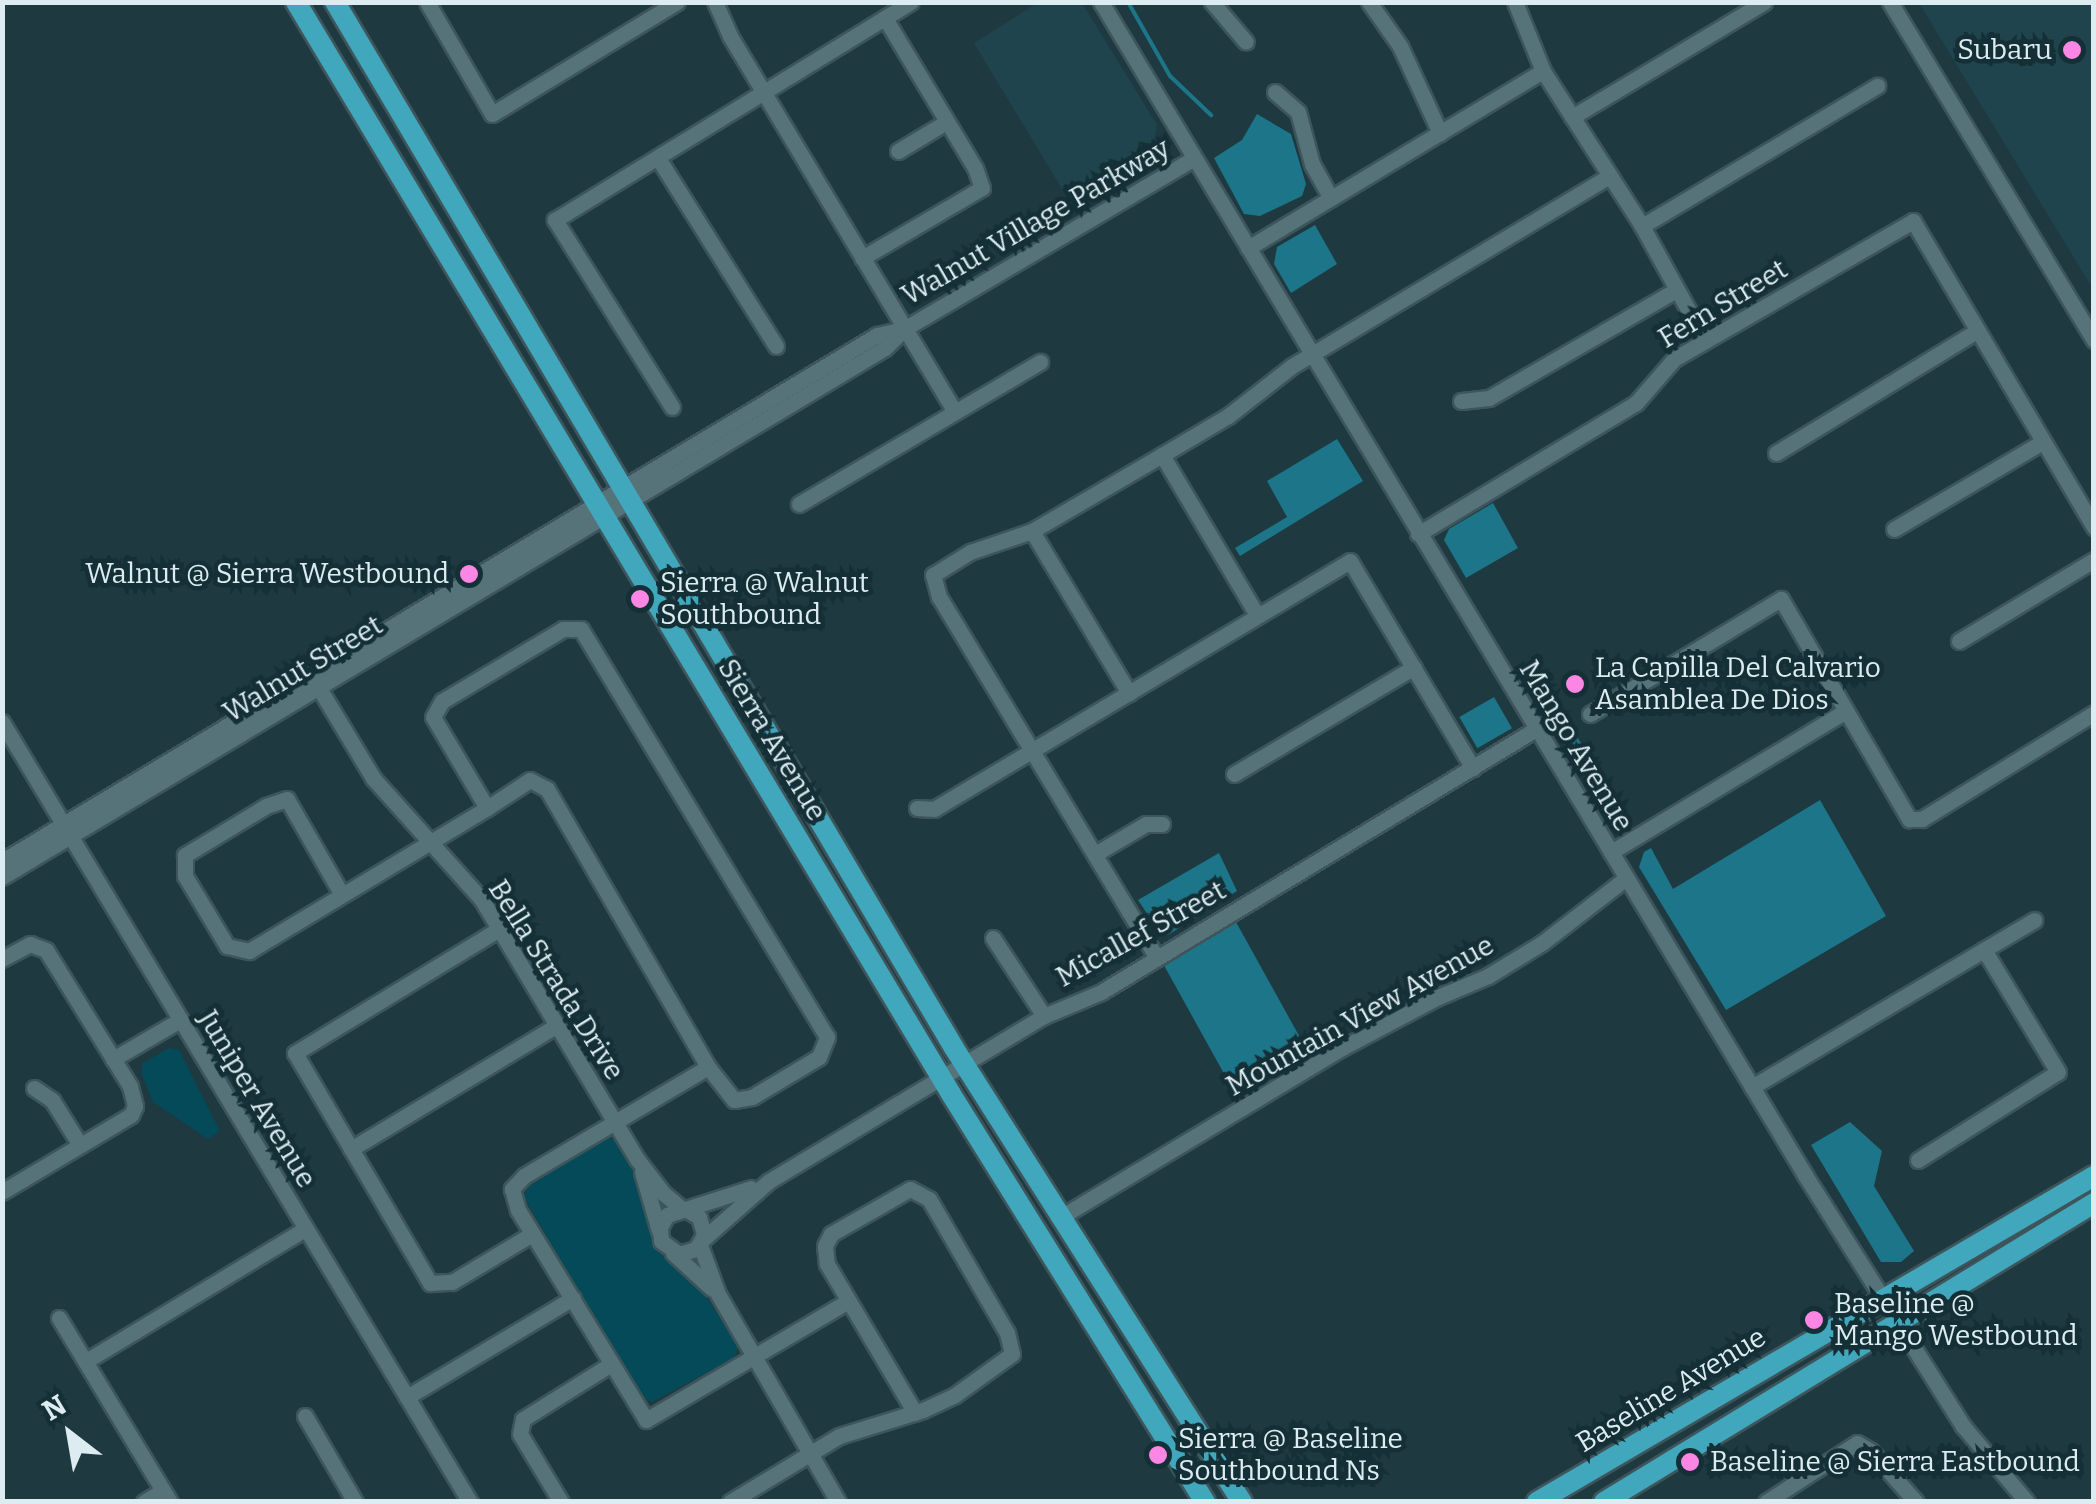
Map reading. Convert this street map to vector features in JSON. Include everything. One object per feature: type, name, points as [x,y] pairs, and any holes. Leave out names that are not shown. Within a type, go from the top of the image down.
[{"type":"main road","name":"Sierra Avenue","points":[[296,2],[942,1078],[1205,1502]]},
{"type":"main road","name":"Sierra Avenue","points":[[335,2],[964,1064],[1242,1502]]},
{"type":"main road","name":"Baseline Avenue","points":[[1537,1502],[2094,1176]]},
{"type":"main road","name":"Baseline Avenue","points":[[1608,1500],[2094,1203]]},
{"type":"street","points":[[434,5],[492,114],[677,2]]},
{"type":"street","points":[[716,2],[730,36],[954,412]]},
{"type":"street","points":[[672,407],[556,220],[911,2]]},
{"type":"street","name":"Mango Avenue","points":[[1101,2],[1752,1087],[1963,1426],[2026,1502]]},
{"type":"street","points":[[1212,2],[1246,42]]},
{"type":"street","points":[[1370,2],[1400,46],[1440,133]]},
{"type":"street","points":[[1534,2],[1517,7],[1542,72],[1642,226],[1706,340]]},
{"type":"street","points":[[1572,117],[1764,2]]},
{"type":"street","points":[[1890,2],[2094,340]]},
{"type":"street","points":[[862,258],[982,188],[975,168],[885,18]]},
{"type":"street","points":[[1248,248],[1542,72]]},
{"type":"street","points":[[1642,226],[1877,86]]},
{"type":"street","points":[[1275,92],[1298,112],[1312,164],[1331,198]]},
{"type":"street","points":[[898,150],[946,122]]},
{"type":"street","points":[[658,158],[776,346]]},
{"type":"street","name":"Walnut Village Parkway","points":[[626,496],[885,348],[904,329],[1193,159]]},
{"type":"street","points":[[1157,958],[932,582],[938,569],[970,552],[1032,531],[1162,455],[1228,416],[1311,354],[1608,177]]},
{"type":"street","name":"Fern Street","points":[[1418,534],[1636,404],[1668,364],[1913,220],[1977,331]]},
{"type":"street","points":[[1462,401],[1489,398],[1676,290]]},
{"type":"street","points":[[1776,452],[1977,331],[2094,527]]},
{"type":"street","points":[[799,504],[1040,362]]},
{"type":"street","points":[[1894,530],[2042,442]]},
{"type":"street","points":[[1162,455],[1258,615]]},
{"type":"street","name":"Walnut Street","points":[[2,876],[67,830],[626,496]]},
{"type":"street","name":"Walnut Street","points":[[2,861],[67,830],[319,688],[602,510]]},
{"type":"street","points":[[1032,531],[1129,693]]},
{"type":"street","points":[[1959,641],[2094,560]]},
{"type":"street","points":[[918,808],[934,809],[1350,561],[1473,768]]},
{"type":"street","points":[[1590,714],[1781,599],[1904,815],[1916,820],[2094,713]]},
{"type":"street","points":[[341,894],[287,799],[266,806],[186,855],[185,876],[227,946],[248,950],[486,808],[530,780],[547,789],[708,1067],[734,1100],[752,1097],[819,1057],[827,1037],[582,630],[563,629],[442,702],[433,717],[486,808]]},
{"type":"street","points":[[1234,774],[1414,667]]},
{"type":"street","name":"Bella Strada Drive","points":[[319,688],[373,778],[482,900],[637,1158],[663,1194],[685,1210]]},
{"type":"street","points":[[1611,852],[1846,711]]},
{"type":"street","name":"Juniper Avenue","points":[[2,722],[470,1502]]},
{"type":"street","name":"Micallef Street","points":[[701,1242],[769,1181],[1044,1016],[1101,992],[1536,729]]},
{"type":"street","points":[[1095,854],[1146,824],[1162,824]]},
{"type":"street","name":"Mountain View Avenue","points":[[1059,1218],[1342,1048],[1438,997],[1488,976],[1542,942],[1626,878]]},
{"type":"street","points":[[1752,1087],[2034,920]]},
{"type":"street","points":[[500,929],[296,1053],[430,1283],[452,1282],[532,1234]]},
{"type":"street","points":[[992,938],[1044,1016]]},
{"type":"street","points":[[2,959],[23,946],[38,944],[113,1059],[136,1106],[131,1115],[2,1192]]},
{"type":"street","points":[[1918,1160],[2058,1072],[1984,950]]},
{"type":"street","points":[[113,1059],[180,1020]]},
{"type":"street","points":[[350,1148],[557,1025]]},
{"type":"street","points":[[708,1067],[524,1176],[512,1189],[518,1210],[532,1234],[646,1420],[848,1300]]},
{"type":"street","points":[[34,1088],[52,1100],[80,1145]]},
{"type":"street","name":"Bella Strada Drive","points":[[637,1158],[659,1234]]},
{"type":"street","name":"Micallef Street","points":[[685,1210],[769,1181]]},
{"type":"street","points":[[730,1502],[839,1436],[915,1412],[955,1395],[1012,1354],[1007,1333],[930,1199],[910,1189],[831,1234],[824,1246],[827,1264],[915,1412]]},
{"type":"street","points":[[718,1294],[672,1252],[659,1234],[667,1215],[685,1210],[702,1223],[701,1242],[718,1294],[814,1452],[838,1502]]},
{"type":"street","points":[[86,1361],[305,1229]]},
{"type":"street","points":[[672,1252],[690,1252],[701,1242]]},
{"type":"street","points":[[407,1397],[572,1298]]},
{"type":"street","points":[[59,1318],[167,1496],[144,1502]]},
{"type":"street","points":[[561,1502],[520,1434],[523,1419],[612,1364]]},
{"type":"street","points":[[304,1416],[356,1502]]},
{"type":"street","points":[[1766,1502],[1857,1444],[1871,1451],[1916,1502]]},
{"type":"shaded area","points":[[1039,2],[1082,3],[1157,125],[1152,150],[1144,158],[1070,202],[974,43]]},
{"type":"shaded area","points":[[1919,3],[2093,3],[2093,289]]},
{"type":"shaded area","points":[[1257,114],[1291,134],[1306,184],[1302,196],[1260,216],[1244,214],[1214,158],[1242,140]]},
{"type":"shaded area","points":[[1315,225],[1337,264],[1291,293],[1274,264],[1277,247]]},
{"type":"shaded area","points":[[1337,439],[1363,481],[1240,556],[1235,548],[1287,517],[1267,481]]},
{"type":"shaded area","points":[[1493,503],[1518,548],[1466,578],[1444,540],[1449,529]]},
{"type":"shaded area","points":[[1494,697],[1512,728],[1477,748],[1459,717]]},
{"type":"shaded area","points":[[1565,718],[1627,815],[1611,822],[1554,727]]},
{"type":"shaded area","points":[[1820,800],[1886,916],[1726,1010],[1639,867],[1644,852],[1651,848],[1673,889]]},
{"type":"shaded area","points":[[1219,853],[1237,891],[1168,935],[1160,933],[1138,900]]},
{"type":"shaded area","points":[[1236,922],[1306,1049],[1233,1090],[1163,963]]},
{"type":"shaded area","points":[[169,1048],[179,1050],[220,1131],[208,1139],[153,1102],[141,1073],[143,1063]]},
{"type":"shaded area","points":[[1850,1122],[1882,1151],[1874,1186],[1914,1251],[1901,1262],[1881,1262],[1811,1145]]},
{"type":"shaded area","points":[[609,1137],[620,1144],[640,1184],[657,1251],[692,1277],[740,1346],[733,1359],[652,1402],[641,1397],[523,1196],[529,1186]]},
{"type":"waterway","points":[[1128,2],[1170,76],[1211,115]]},
{"type":"place","name":"Subaru","points":[[2072,50]]},
{"type":"place","name":"Walnut @ Sierra Westbound","points":[[469,574]]},
{"type":"place","name":"Sierra @ Walnut Southbound","points":[[640,599]]},
{"type":"place","name":"La Capilla Del Calvario Asamblea De Dios","points":[[1575,684]]},
{"type":"place","name":"Baseline @ Mango Westbound","points":[[1814,1320]]},
{"type":"place","name":"Sierra @ Baseline Southbound Ns","points":[[1158,1455]]},
{"type":"place","name":"Baseline @ Sierra Eastbound","points":[[1690,1462]]}]
